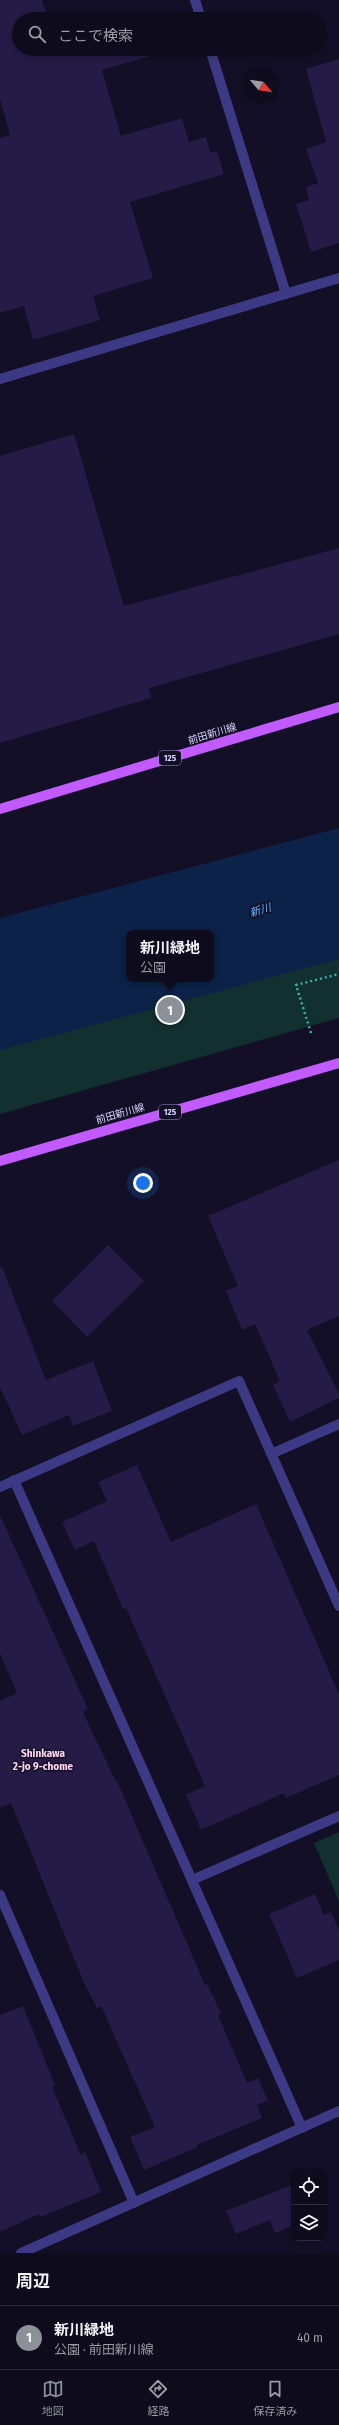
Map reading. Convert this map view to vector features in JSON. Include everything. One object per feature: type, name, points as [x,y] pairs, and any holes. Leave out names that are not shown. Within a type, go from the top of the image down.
[{"type":"main road","name":"前田新川線","points":[[0,809],[339,707]]},
{"type":"main road","name":"前田新川線","points":[[0,1160],[339,1063]]},
{"type":"street","points":[[195,0],[199,12]]},
{"type":"street","points":[[212,56],[286,294]]},
{"type":"street","points":[[0,379],[339,278]]},
{"type":"street","points":[[0,1486],[239,1381],[339,1606]]},
{"type":"street","points":[[272,1454],[339,1424]]},
{"type":"street","points":[[14,1480],[302,2128]]},
{"type":"street","points":[[192,1880],[339,1816]]},
{"type":"street","points":[[0,1895],[134,2203]]},
{"type":"street","points":[[21,2253],[339,2111]]},
{"type":"path","points":[[311,1033],[296,985],[339,974]]},
{"type":"green space","points":[[339,902],[339,1018],[0,1114],[0,1001],[126,980],[126,982],[214,982],[214,977]]},
{"type":"green space","points":[[339,1832],[339,1901],[314,1843]]},
{"type":"water","name":"新川","points":[[339,828],[339,959],[0,1050],[0,918]]},
{"type":"building","points":[[0,0],[42,0],[46,12],[12,12],[12,56],[150,56],[102,70],[121,136],[182,118],[189,142],[206,137],[211,153],[217,151],[224,174],[130,202],[153,278],[93,296],[100,320],[33,340],[24,306],[0,313],[0,138],[10,135],[0,99]]},
{"type":"building","points":[[339,59],[339,243],[311,252],[296,204],[309,200],[306,187],[318,183],[306,149],[326,142],[306,69]]},
{"type":"building","points":[[74,434],[124,606],[339,548],[339,634],[149,688],[151,698],[0,743],[0,456]]},
{"type":"building","points":[[339,1160],[339,1316],[307,1330],[339,1394],[339,1398],[290,1422],[273,1385],[280,1381],[255,1324],[242,1330],[226,1291],[238,1286],[208,1216]]},
{"type":"building","points":[[108,1245],[144,1281],[87,1337],[52,1301]]},
{"type":"building","points":[[2,1267],[46,1380],[93,1361],[112,1411],[73,1426],[69,1415],[22,1435],[0,1387],[0,1268]]},
{"type":"building","points":[[137,1465],[171,1542],[256,1504],[339,1694],[339,1775],[286,1798],[284,1793],[201,1830],[186,1795],[205,1786],[126,1608],[123,1609],[94,1541],[75,1550],[62,1522],[107,1501],[98,1482]]},
{"type":"building","points":[[0,1515],[88,1709],[83,1712],[116,1782],[117,1781],[205,1985],[207,1984],[221,2013],[218,2015],[247,2083],[258,2078],[268,2100],[257,2105],[262,2118],[197,2145],[198,2147],[144,2170],[130,2137],[155,2127],[101,2006],[97,2008],[84,1983],[11,1803],[0,1808],[0,1701],[17,1693],[0,1653]]},
{"type":"building","points":[[315,1894],[324,1915],[331,1912],[339,1930],[339,1960],[297,1978],[269,1914]]},
{"type":"building","points":[[23,2006],[55,2085],[52,2087],[81,2155],[85,2152],[101,2192],[41,2217],[39,2214],[0,2232],[0,2015]]},
{"type":"building","points":[[291,2185],[291,2226],[275,2233],[270,2220],[236,2234],[226,2211]]},
{"type":"place","name":"新川緑地","points":[[170,1010]]},
{"type":"district","name":"Shinkawa 2-jo 9-chome","points":[[43,1759]]}]
